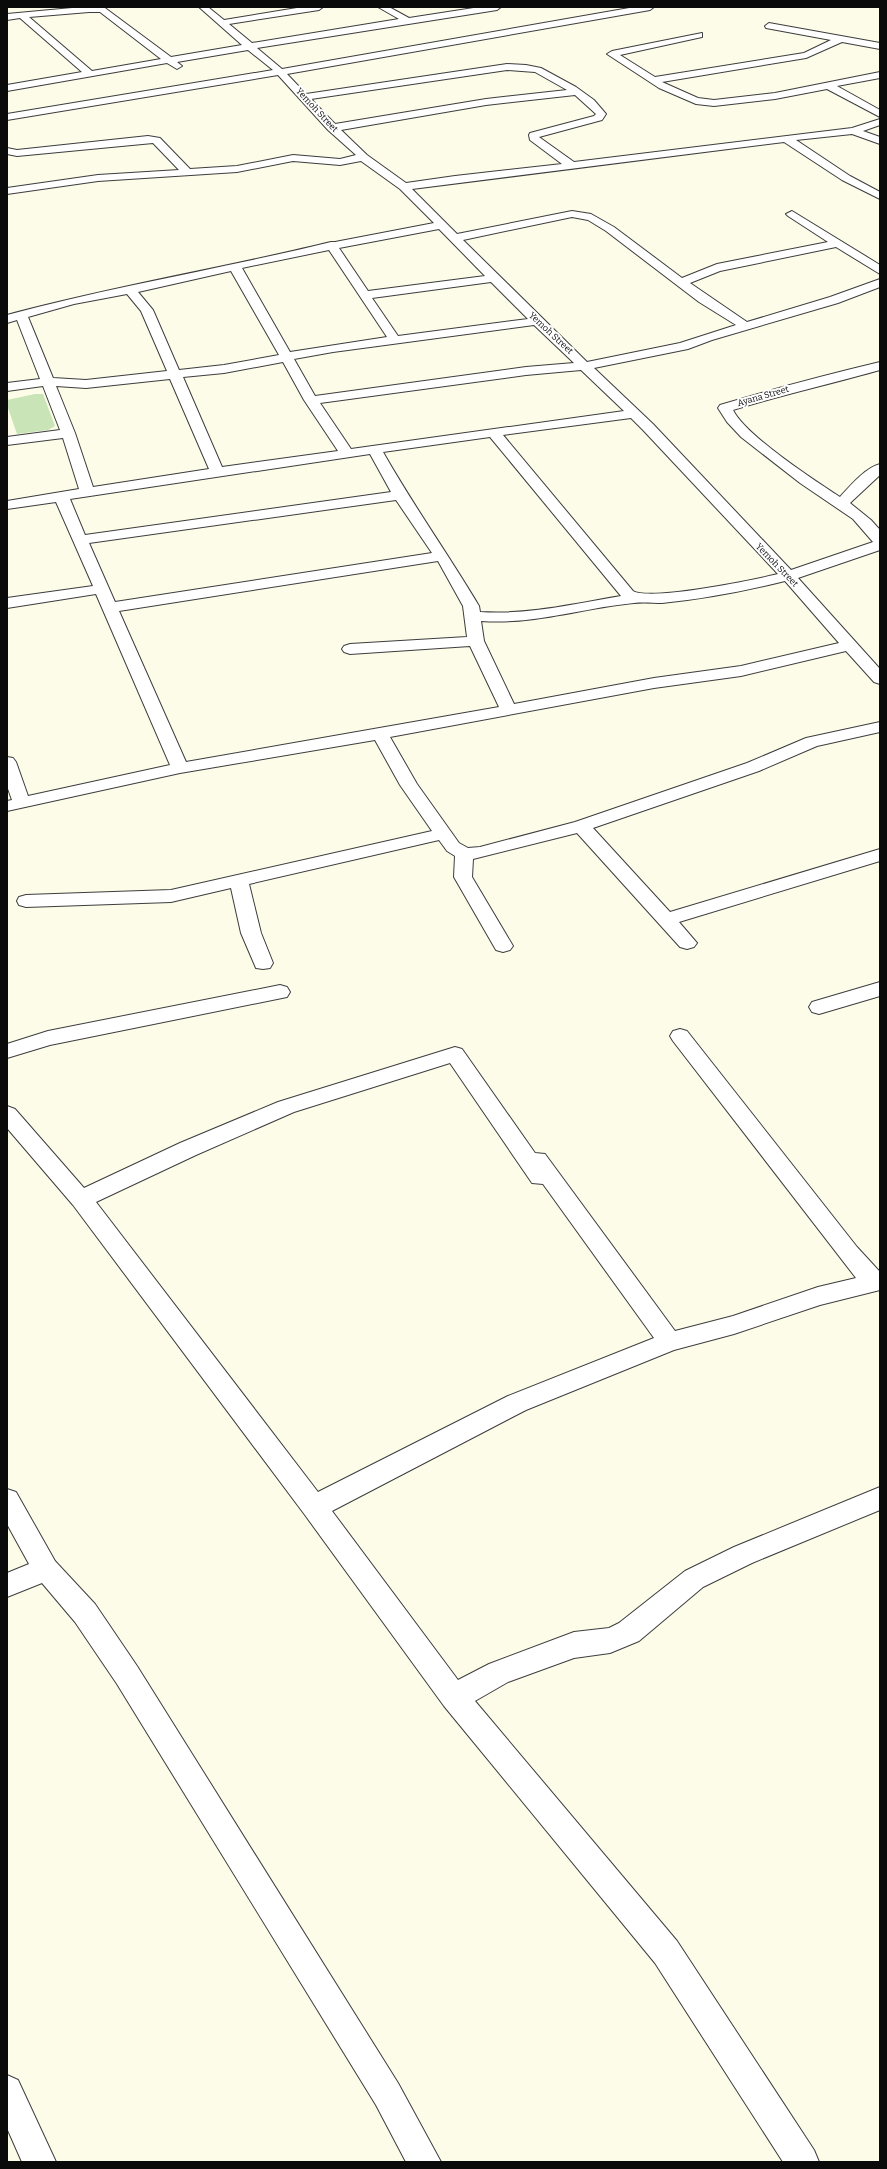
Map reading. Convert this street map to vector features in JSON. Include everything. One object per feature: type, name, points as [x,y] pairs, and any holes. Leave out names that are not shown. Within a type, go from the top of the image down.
[{"type":"street","name":"Yemoh Street","points":[[203,7],[280,72],[305,97],[332,128],[363,157],[404,187],[537,321],[586,366],[634,414],[788,576],[880,679]]},
{"type":"street","points":[[221,23],[319,7]]},
{"type":"street","points":[[382,7],[408,21]]},
{"type":"street","points":[[7,88],[497,7]]},
{"type":"street","points":[[7,118],[206,85],[650,7]]},
{"type":"street","points":[[7,17],[89,9],[102,10],[170,61],[206,85]]},
{"type":"street","points":[[22,16],[91,75]]},
{"type":"street","points":[[769,26],[880,46]]},
{"type":"street","points":[[699,35],[612,54],[654,80],[696,101],[714,103],[775,96],[880,75]]},
{"type":"street","points":[[816,35],[824,47]]},
{"type":"street","points":[[654,80],[806,55],[841,39]]},
{"type":"street","points":[[305,97],[507,68],[528,68],[539,71],[575,92],[599,110],[601,114],[598,118],[534,135],[534,138],[572,165]]},
{"type":"street","points":[[829,86],[880,114]]},
{"type":"street","points":[[332,128],[486,102],[575,92]]},
{"type":"street","points":[[404,187],[439,179],[532,171],[853,130],[880,122]]},
{"type":"street","points":[[853,130],[880,141]]},
{"type":"street","points":[[786,138],[846,178],[877,192]]},
{"type":"street","points":[[7,151],[17,153],[148,139],[156,140],[187,172]]},
{"type":"street","points":[[7,191],[98,178],[237,168],[293,158],[340,162],[363,157]]},
{"type":"street","points":[[456,238],[552,218],[582,214],[591,217],[610,229],[703,299],[744,326]]},
{"type":"street","points":[[792,214],[880,270]]},
{"type":"street","points":[[7,319],[73,301],[131,291],[332,245],[441,225]]},
{"type":"street","points":[[682,282],[717,268],[838,243]]},
{"type":"street","points":[[332,245],[395,340]]},
{"type":"street","points":[[235,266],[288,357],[311,400],[347,453]]},
{"type":"street","points":[[365,295],[494,278]]},
{"type":"street","points":[[311,400],[526,371],[586,366],[684,346],[744,326],[817,305],[879,284]]},
{"type":"street","points":[[131,291],[147,310],[217,472]]},
{"type":"street","points":[[21,315],[68,433],[87,491]]},
{"type":"street","points":[[7,387],[47,382],[86,384],[224,368],[333,348],[537,321]]},
{"type":"street","name":"Ayana Street","points":[[841,504],[811,485],[751,439],[728,416],[725,408],[784,390],[831,380],[880,366]]},
{"type":"street","points":[[7,505],[87,491],[347,453],[634,414]]},
{"type":"street","points":[[493,432],[628,594],[635,598]]},
{"type":"street","points":[[7,441],[68,433]]},
{"type":"street","points":[[375,450],[400,495],[442,556],[471,606],[476,641],[509,710]]},
{"type":"street","points":[[880,468],[858,486],[841,504],[866,524],[880,541]]},
{"type":"street","points":[[81,540],[400,495]]},
{"type":"street","points":[[62,496],[100,589],[180,768]]},
{"type":"street","points":[[473,616],[504,618],[532,616],[635,598],[661,598],[759,583],[788,576],[880,546]]},
{"type":"street","points":[[109,608],[442,556]]},
{"type":"street","points":[[7,603],[100,589]]},
{"type":"street","points":[[350,649],[476,641]]},
{"type":"street","points":[[7,762],[14,804],[180,768],[380,734],[654,683],[741,670],[850,645]]},
{"type":"street","points":[[380,734],[409,785],[453,847],[464,854],[480,853],[581,826],[753,767],[812,742],[880,727]]},
{"type":"street","points":[[581,826],[687,943]]},
{"type":"street","points":[[26,901],[170,896],[444,834]]},
{"type":"street","points":[[464,854],[463,877],[503,946]]},
{"type":"street","points":[[666,920],[880,856]]},
{"type":"street","points":[[239,881],[245,917],[253,944],[263,963]]},
{"type":"street","points":[[819,1007],[880,989]]},
{"type":"street","points":[[7,1051],[48,1038],[280,992]]},
{"type":"street","points":[[314,1507],[517,1403],[670,1342],[734,1325],[818,1296],[877,1282],[844,1247],[680,1036]]},
{"type":"street","points":[[81,1200],[188,1149],[286,1106],[455,1054],[540,1177]]},
{"type":"street","points":[[7,1114],[81,1200],[314,1507],[454,1697],[666,1952],[802,2162]]},
{"type":"street","points":[[532,1153],[670,1342]]},
{"type":"street","points":[[454,1697],[499,1673],[574,1645],[610,1640],[629,1632],[694,1579],[743,1556],[880,1498]]},
{"type":"street","points":[[7,1500],[46,1568],[85,1613],[127,1675],[387,2094],[424,2162]]},
{"type":"street","points":[[7,1585],[46,1568]]},
{"type":"street","points":[[7,2092],[39,2162]]},
{"type":"green space","points":[[35,394],[43,394],[55,426],[48,430],[17,434],[7,405],[7,400]]}]
